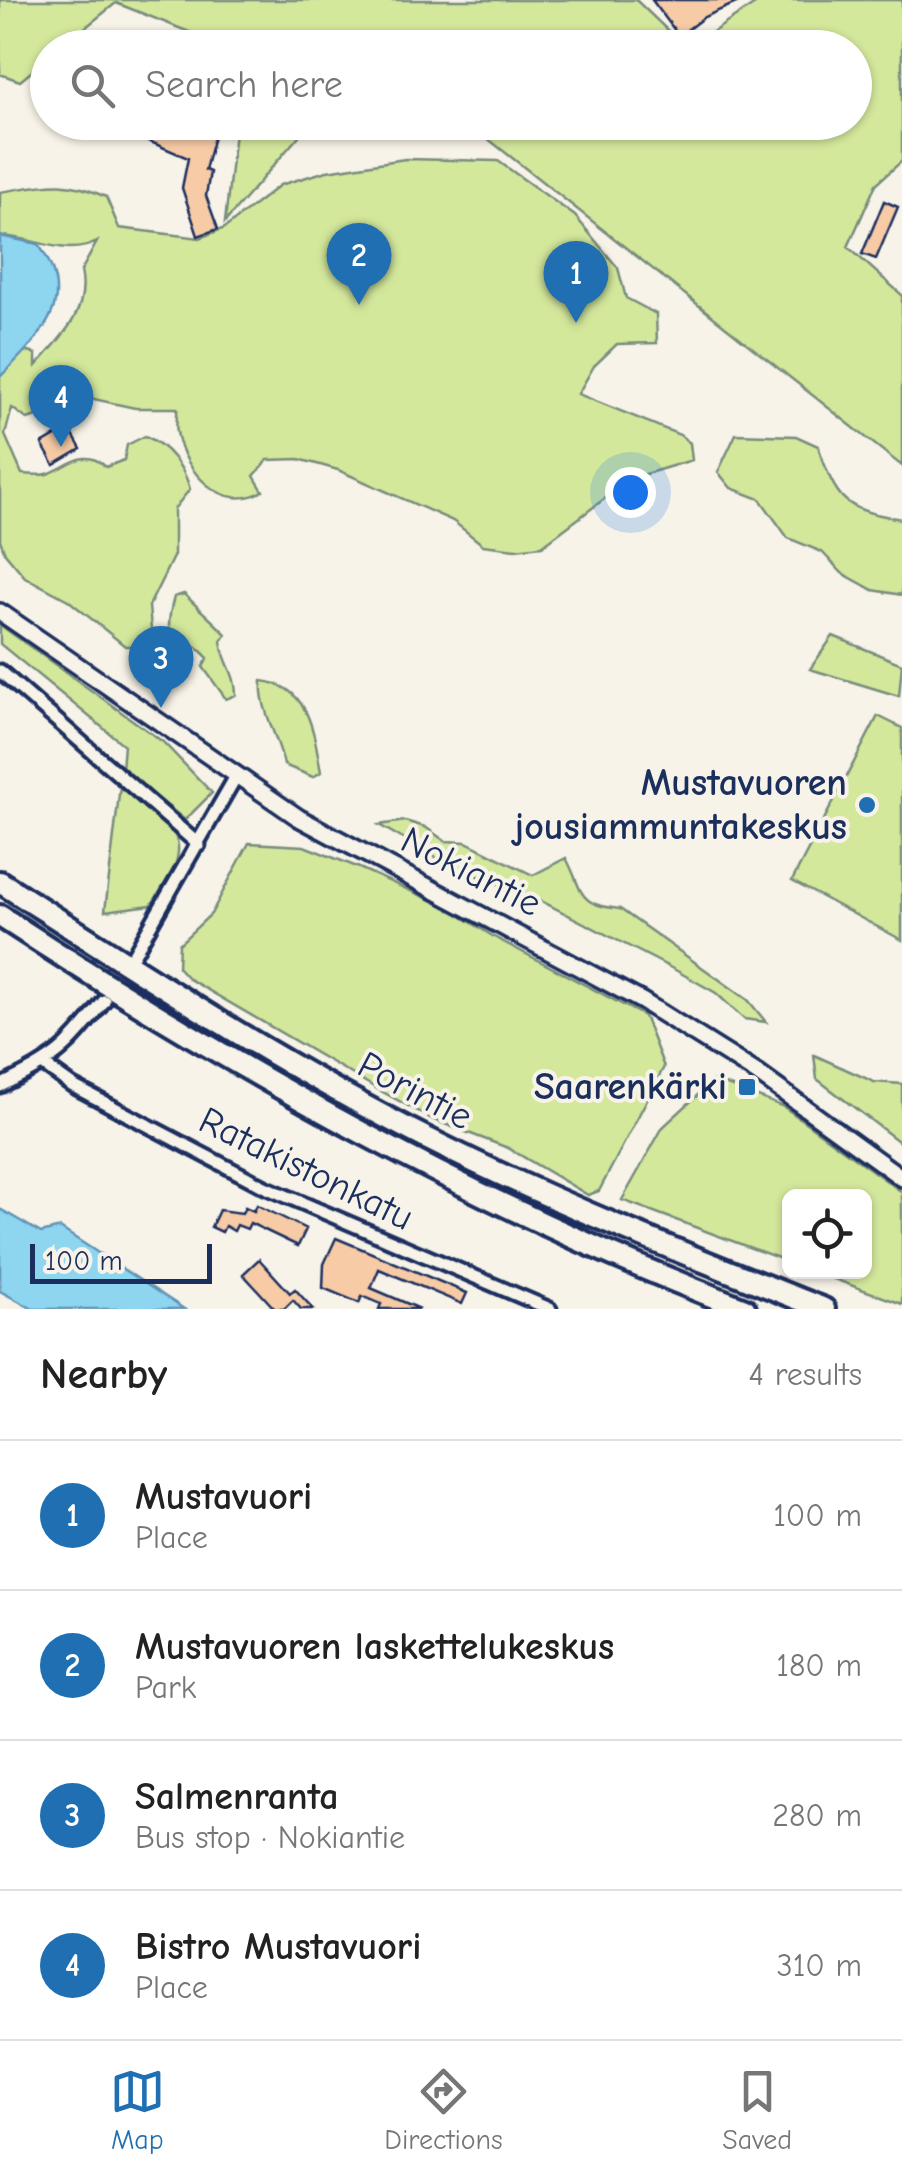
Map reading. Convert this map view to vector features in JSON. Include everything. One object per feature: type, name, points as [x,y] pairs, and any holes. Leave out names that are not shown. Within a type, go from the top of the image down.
[{"type":"highway","name":"Porintie","points":[[0,882],[258,1045],[426,1138],[609,1223],[824,1309]]},
{"type":"highway","name":"Porintie","points":[[0,916],[182,1032],[414,1164],[597,1249],[745,1309]]},
{"type":"main road","name":"Nokiantie","points":[[4,616],[236,778],[357,850],[642,1001],[757,1074],[902,1178]]},
{"type":"street","points":[[0,671],[199,846]]},
{"type":"street","points":[[134,954],[236,778]]},
{"type":"street","points":[[0,1086],[46,1066],[75,1040],[104,1001]]},
{"type":"street","name":"Ratakistonkatu","points":[[46,1066],[73,1086],[266,1187],[546,1308]]},
{"type":"green space","points":[[0,0],[636,0],[667,30],[184,30],[116,3],[82,30],[30,30],[30,73],[20,81],[0,74]]},
{"type":"green space","points":[[761,0],[902,0],[902,161],[876,184],[848,247],[902,295],[902,466],[490,140],[872,140],[872,30],[716,30]]},
{"type":"green space","points":[[234,140],[295,140],[225,222]]},
{"type":"green space","points":[[405,159],[498,161],[575,216],[618,268],[626,298],[656,314],[657,343],[617,344],[594,366],[578,394],[680,435],[690,443],[692,460],[632,478],[542,546],[515,549],[483,545],[453,521],[338,470],[299,459],[268,460],[254,476],[263,491],[248,497],[220,493],[188,461],[177,432],[177,408],[135,408],[94,399],[27,419],[12,408],[5,435],[22,474],[47,474],[83,458],[106,467],[124,460],[127,445],[145,436],[173,458],[190,489],[174,509],[174,555],[149,606],[151,629],[143,646],[125,646],[68,600],[25,577],[5,553],[0,540],[0,377],[24,351],[36,354],[36,366],[72,322],[81,298],[81,271],[97,242],[73,248],[0,236],[0,192],[54,184],[78,187],[106,197],[119,228],[200,238],[225,228],[280,185],[327,171]]},
{"type":"green space","points":[[736,434],[796,436],[818,446],[837,491],[845,500],[867,512],[902,519],[902,595],[873,590],[842,573],[822,552],[788,538],[760,499],[731,488],[718,472]]},
{"type":"green space","points":[[184,594],[226,634],[222,648],[236,695],[226,699],[203,667],[208,658],[197,647],[184,644],[176,652],[169,618],[174,597]]},
{"type":"green space","points":[[0,625],[163,742],[212,793],[185,820],[122,769],[124,745],[0,644]]},
{"type":"green space","points":[[833,636],[902,664],[899,696],[810,669]]},
{"type":"green space","points":[[262,681],[290,692],[307,714],[321,772],[313,777],[284,765],[263,701]]},
{"type":"green space","name":"Mustavuoren jousiammuntakeskus","points":[[878,716],[902,728],[902,940],[792,881]]},
{"type":"green space","points":[[120,786],[168,825],[178,849],[175,864],[151,905],[105,911]]},
{"type":"green space","points":[[405,821],[425,827],[445,841],[466,842],[533,875],[566,858],[588,900],[620,909],[748,1000],[766,1022],[744,1019],[716,993],[677,971],[539,900],[447,864],[379,825]]},
{"type":"green space","points":[[249,843],[304,846],[357,867],[447,907],[494,937],[644,1016],[664,1067],[599,1191],[588,1195],[508,1148],[434,1120],[189,979],[178,967],[179,944],[211,914]]},
{"type":"green space","points":[[814,1055],[874,1082],[902,1084],[902,1144],[817,1079]]},
{"type":"green space","points":[[714,1080],[784,1107],[902,1192],[902,1304],[834,1279],[872,1279],[872,1189],[782,1189],[782,1259],[622,1200],[663,1127]]},
{"type":"water","points":[[0,236],[38,244],[50,264],[56,300],[42,331],[0,377]]},
{"type":"water","points":[[0,1209],[41,1233],[60,1228],[184,1309],[33,1309],[0,1291]]},
{"type":"building","points":[[652,0],[743,0],[704,17],[687,30],[674,30]]},
{"type":"building","points":[[146,140],[213,140],[205,170],[210,172],[206,196],[218,229],[198,236],[182,188],[188,158]]},
{"type":"building","points":[[884,201],[898,207],[876,259],[862,254]]},
{"type":"building","points":[[69,428],[81,449],[54,465],[42,444]]},
{"type":"building","points":[[257,1205],[306,1229],[298,1246],[250,1223],[247,1229],[237,1225],[234,1231],[225,1226],[222,1232],[211,1227],[219,1210],[242,1213],[245,1207],[254,1211]]},
{"type":"building","points":[[336,1238],[467,1293],[462,1304],[379,1269],[371,1288],[420,1309],[379,1309],[381,1304],[362,1296],[359,1303],[323,1288],[324,1264]]},
{"type":"building","points":[[259,1259],[290,1293],[295,1289],[313,1309],[301,1309],[293,1300],[284,1309],[275,1309],[243,1274]]},
{"type":"place","name":"Mustavuoren laskettelukeskus","points":[[359,305]]},
{"type":"place","name":"Mustavuori","points":[[576,323]]},
{"type":"place","name":"Bistro Mustavuori","points":[[61,447]]},
{"type":"place","name":"Salmenranta","points":[[161,708]]},
{"type":"place","name":"Mustavuoren jousiammuntakeskus","points":[[867,805]]},
{"type":"place","name":"Saarenkärki","points":[[747,1087]]}]
